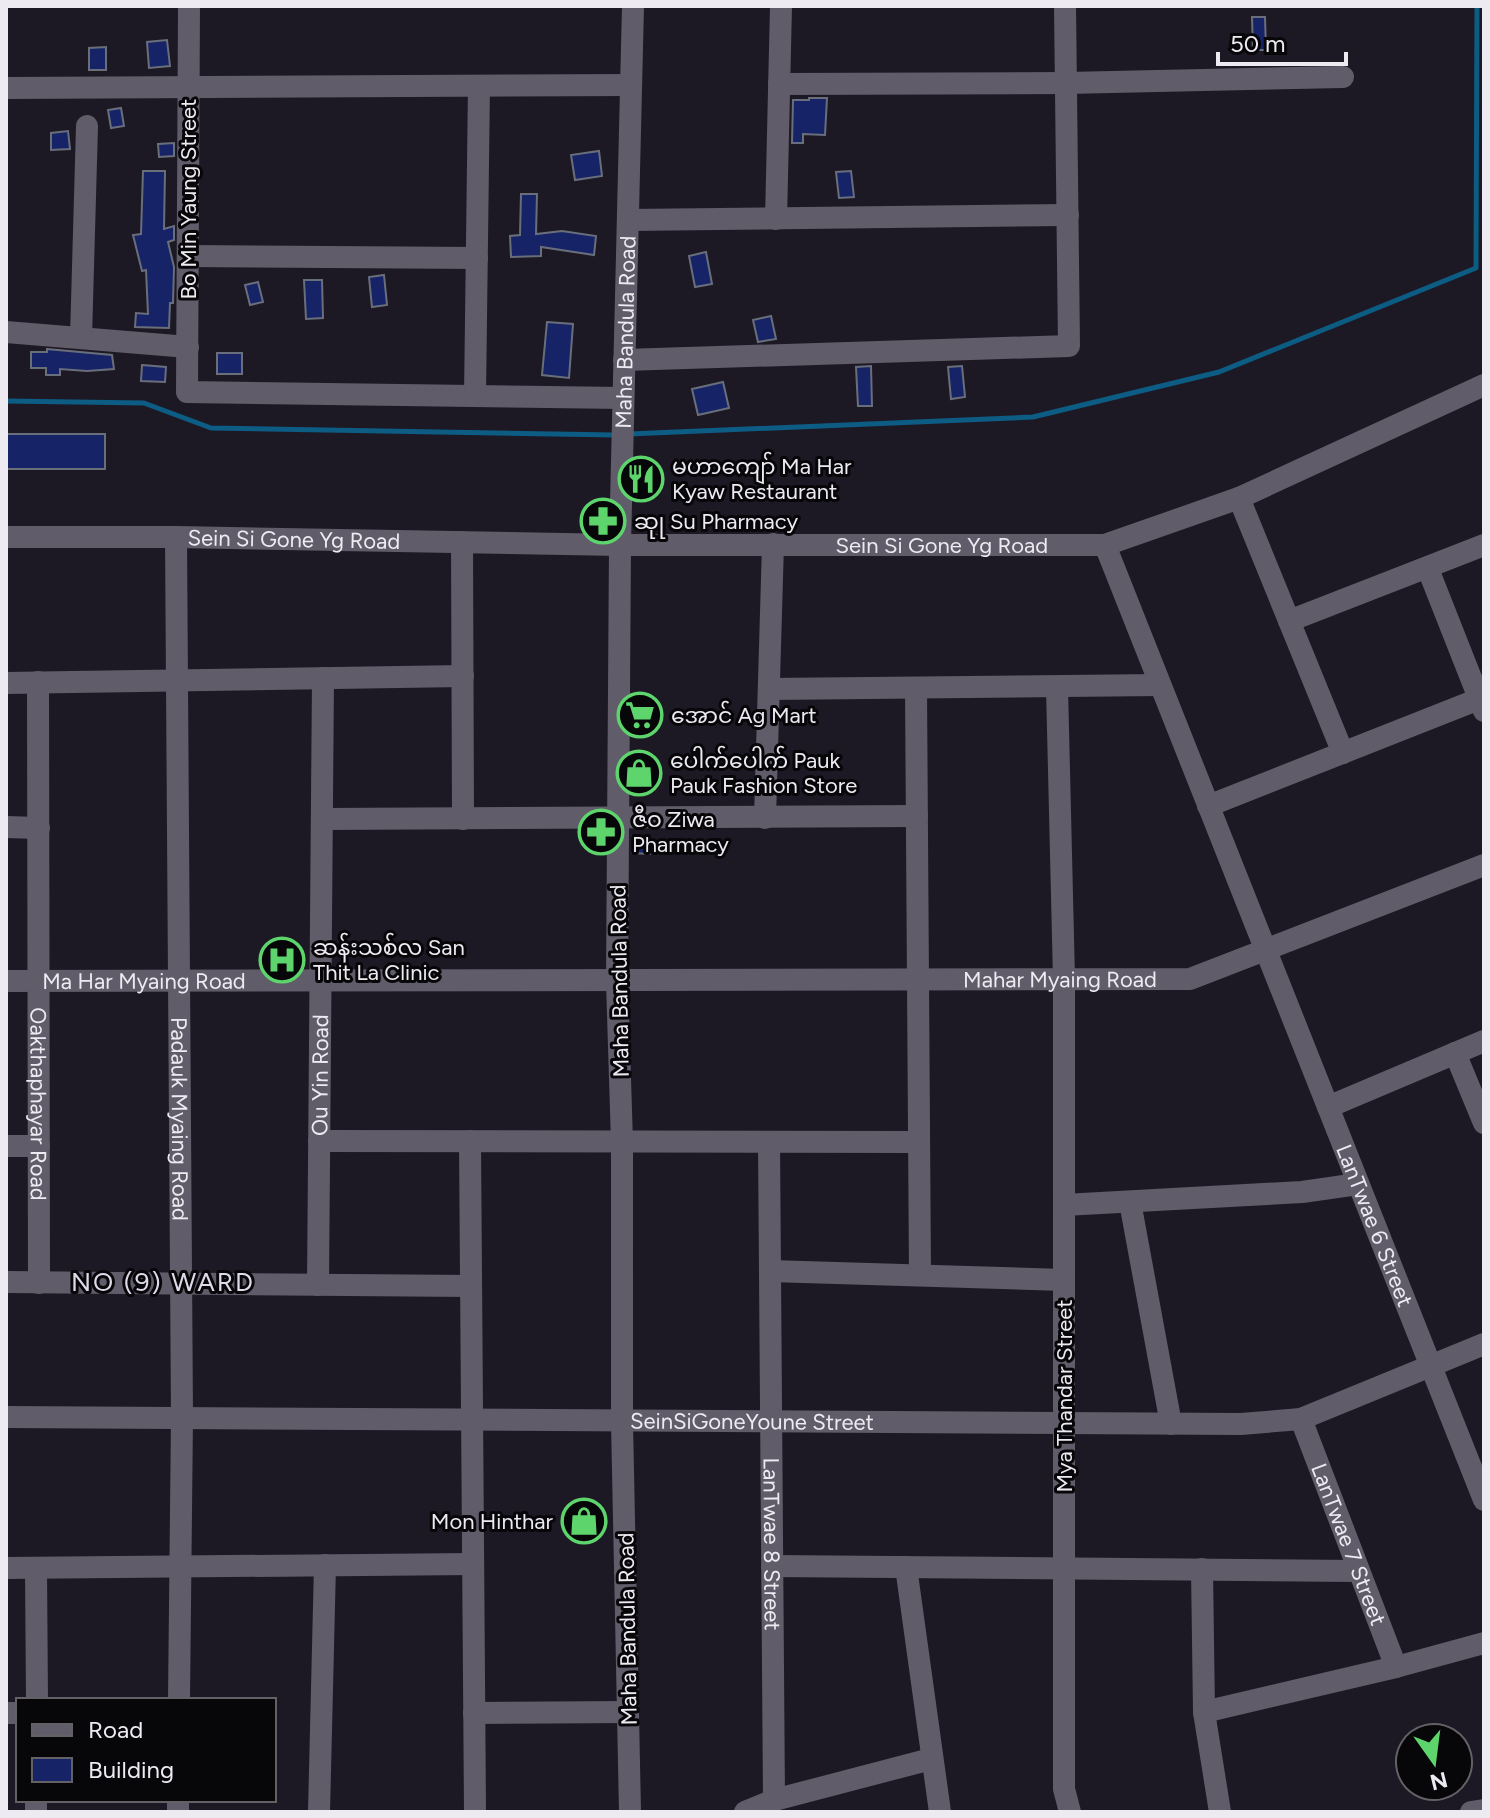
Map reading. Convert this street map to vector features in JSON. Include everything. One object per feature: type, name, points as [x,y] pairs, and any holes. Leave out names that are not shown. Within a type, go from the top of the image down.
[{"type":"street","name":"Bo Min Yaung Street","points":[[189,6],[187,392],[475,396]]},
{"type":"street","name":"Maha Bandula Road","points":[[630,1812],[622,1422],[622,1142],[617,982],[620,545],[633,6]]},
{"type":"street","points":[[776,219],[781,6]]},
{"type":"street","points":[[624,360],[1069,346],[1065,6]]},
{"type":"street","points":[[779,84],[1066,83],[1343,77]]},
{"type":"street","points":[[6,88],[631,85]]},
{"type":"street","points":[[479,86],[475,396],[623,398]]},
{"type":"street","points":[[81,338],[87,126]]},
{"type":"street","points":[[628,220],[1068,215]]},
{"type":"street","points":[[188,256],[477,258]]},
{"type":"street","points":[[6,332],[188,347]]},
{"type":"street","name":"Sein Si Gone Yg Road","points":[[6,537],[620,545],[1105,545],[1239,498],[1484,385]]},
{"type":"street","points":[[1239,498],[1343,753]]},
{"type":"street","name":"Padauk Myaing Road","points":[[176,537],[182,1417],[179,1698]]},
{"type":"street","points":[[462,542],[463,819]]},
{"type":"street","points":[[765,818],[773,544]]},
{"type":"street","name":"LanTwae 6 Street","points":[[1105,545],[1484,1500]]},
{"type":"street","points":[[1289,621],[1484,545]]},
{"type":"street","points":[[1208,806],[1343,753],[1482,705],[1428,569]]},
{"type":"street","points":[[6,683],[463,676]]},
{"type":"street","name":"Ou Yin Road","points":[[318,1285],[323,678]]},
{"type":"street","name":"Oakthaphayar Road","points":[[38,682],[39,1283]]},
{"type":"street","points":[[769,689],[1160,685]]},
{"type":"street","name":"Mya Thandar Street","points":[[1057,687],[1064,979],[1064,1789],[1070,1812]]},
{"type":"street","points":[[916,688],[920,1275]]},
{"type":"street","points":[[322,819],[917,816]]},
{"type":"street","points":[[6,827],[39,828]]},
{"type":"street","name":"Mahar Myaing Road","points":[[617,982],[1190,979],[1484,865]]},
{"type":"street","name":"Ma Har Myaing Road","points":[[6,981],[322,979],[617,982]]},
{"type":"street","points":[[1328,1107],[1484,1041]]},
{"type":"street","points":[[1455,1053],[1484,1123]]},
{"type":"street","points":[[319,1141],[919,1142]]},
{"type":"street","points":[[470,1141],[475,1812]]},
{"type":"street","name":"LanTwae 8 Street","points":[[769,1142],[774,1800]]},
{"type":"street","points":[[6,1146],[39,1146]]},
{"type":"street","points":[[1064,1205],[1302,1192],[1358,1184]]},
{"type":"street","points":[[1130,1202],[1171,1424]]},
{"type":"street","points":[[770,1271],[1064,1280]]},
{"type":"street","points":[[6,1282],[471,1286]]},
{"type":"street","name":"SeinSiGoneYoune Street","points":[[6,1417],[1247,1424],[1301,1419],[1484,1344]]},
{"type":"street","name":"LanTwae 7 Street","points":[[1301,1419],[1396,1667]]},
{"type":"street","points":[[6,1568],[473,1564]]},
{"type":"street","points":[[319,1812],[325,1565]]},
{"type":"street","points":[[772,1566],[1357,1571]]},
{"type":"street","points":[[906,1567],[940,1812]]},
{"type":"street","points":[[36,1568],[37,1698]]},
{"type":"street","points":[[1202,1569],[1204,1712],[1220,1812]]},
{"type":"street","points":[[1204,1712],[1484,1643]]},
{"type":"street","points":[[474,1713],[628,1712]]},
{"type":"street","points":[[745,1812],[774,1800],[931,1759]]},
{"type":"street","points":[[1471,1812],[1484,1810]]},
{"type":"building","points":[[1252,17],[1265,17],[1266,50],[1253,50]]},
{"type":"building","points":[[167,40],[170,66],[149,68],[147,42]]},
{"type":"building","points":[[106,47],[106,70],[89,70],[89,48]]},
{"type":"building","points":[[827,98],[825,135],[803,134],[803,143],[792,143],[793,100]]},
{"type":"building","points":[[121,108],[124,126],[111,128],[108,110]]},
{"type":"building","points":[[68,131],[70,149],[51,150],[51,133]]},
{"type":"building","points":[[174,143],[174,156],[159,157],[158,144]]},
{"type":"building","points":[[599,151],[602,176],[575,180],[571,155]]},
{"type":"building","points":[[143,171],[165,171],[164,229],[174,226],[174,240],[168,242],[174,267],[169,328],[135,327],[136,313],[148,314],[146,270],[142,271],[133,235],[141,234]]},
{"type":"building","points":[[851,171],[854,197],[839,198],[836,172]]},
{"type":"building","points":[[521,194],[537,194],[536,234],[562,231],[596,236],[594,255],[541,247],[541,256],[511,257],[510,236],[520,235]]},
{"type":"building","points":[[706,252],[712,284],[695,287],[689,256]]},
{"type":"building","points":[[384,275],[387,305],[372,307],[369,277]]},
{"type":"building","points":[[304,280],[322,280],[323,318],[306,319]]},
{"type":"building","points":[[258,282],[263,302],[250,305],[245,285]]},
{"type":"building","points":[[771,316],[776,339],[758,342],[753,320]]},
{"type":"building","points":[[547,322],[573,324],[569,378],[542,375]]},
{"type":"building","points":[[47,349],[112,355],[114,369],[60,369],[60,375],[46,375],[46,368],[31,368],[31,352],[47,352]]},
{"type":"building","points":[[217,353],[242,353],[242,374],[217,374]]},
{"type":"building","points":[[142,365],[166,367],[165,382],[141,381]]},
{"type":"building","points":[[871,366],[872,406],[858,406],[856,367]]},
{"type":"building","points":[[962,366],[965,397],[951,399],[948,367]]},
{"type":"building","points":[[723,382],[729,408],[698,415],[692,389]]},
{"type":"building","points":[[6,434],[105,434],[105,469],[6,469]]},
{"type":"building","points":[[632,836],[650,837],[650,854],[632,853]]},
{"type":"waterway","points":[[629,434],[1033,417],[1219,372],[1476,268],[1477,6]]},
{"type":"waterway","points":[[6,401],[144,403],[211,428],[615,435]]},
{"type":"place","name":"မဟာကျော် Ma Har Kyaw Restaurant","points":[[641,479]]},
{"type":"place","name":"ဆုု Su Pharmacy","points":[[603,521]]},
{"type":"place","name":"အောင် Ag Mart","points":[[640,715]]},
{"type":"place","name":"ပေါက်ပေါက် Pauk Pauk Fashion Store","points":[[639,773]]},
{"type":"place","name":"ဇီဝ Ziwa Pharmacy","points":[[601,832]]},
{"type":"place","name":"ဆန်းသစ်လ San Thit La Clinic","points":[[282,960]]},
{"type":"place","name":"Mon Hinthar","points":[[584,1521]]},
{"type":"district","name":"NO (9) WARD","points":[[163,1282]]}]
